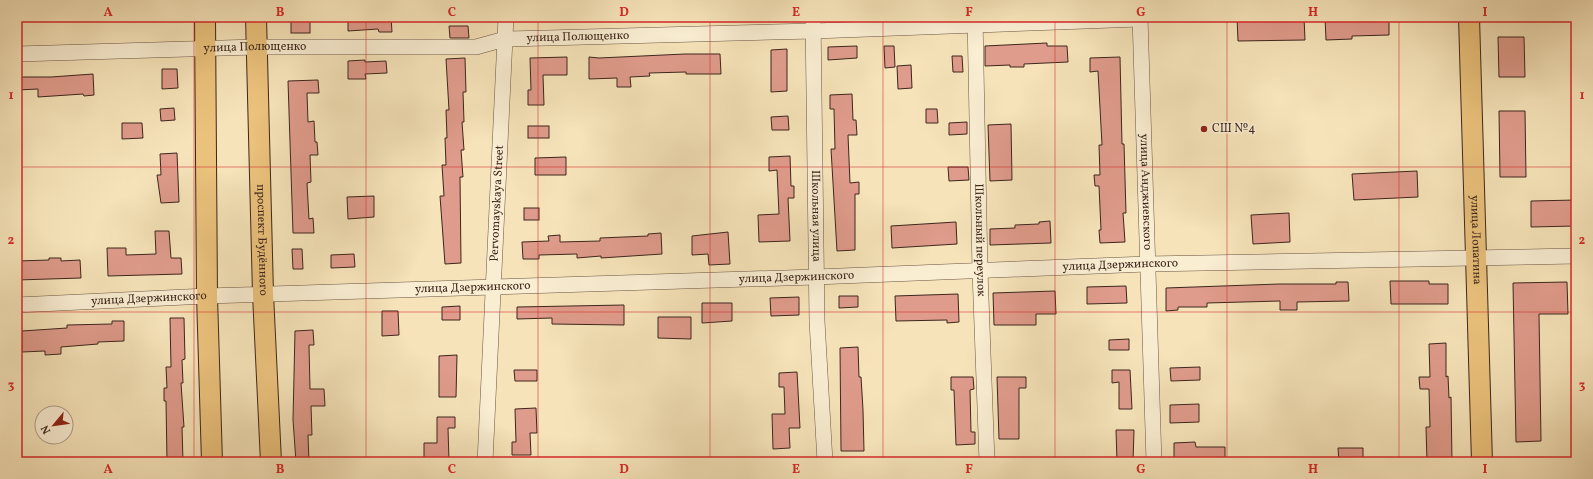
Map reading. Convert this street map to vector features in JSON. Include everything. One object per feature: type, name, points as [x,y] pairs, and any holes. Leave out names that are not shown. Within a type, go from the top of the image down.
[{"type":"main road","points":[[204,17],[212,462]]},
{"type":"main road","name":"проспект Будённого","points":[[256,17],[263,294],[271,462]]},
{"type":"main road","name":"улица Лопатина","points":[[1469,17],[1482,462]]},
{"type":"street","name":"Pervomayskaya Street","points":[[485,462],[506,17]]},
{"type":"street","name":"улица Полющенко","points":[[17,54],[257,47],[476,47],[505,39],[813,24],[1140,18]]},
{"type":"street","name":"улица Анджиевского","points":[[1140,18],[1154,462]]},
{"type":"street","name":"Школьный переулок","points":[[976,21],[980,270],[987,462]]},
{"type":"street","name":"Школьная улица","points":[[813,24],[816,277],[825,462]]},
{"type":"street","name":"улица Дзержинского","points":[[17,304],[263,294],[816,277],[1147,264],[1576,256]]},
{"type":"building","points":[[291,17],[310,17],[310,33],[291,33]]},
{"type":"building","points":[[348,17],[391,17],[392,32],[379,32],[378,29],[348,31]]},
{"type":"building","points":[[1237,17],[1304,17],[1305,40],[1238,41]]},
{"type":"building","points":[[1325,17],[1389,17],[1389,35],[1352,36],[1352,39],[1326,40]]},
{"type":"building","points":[[449,26],[468,26],[469,38],[450,38]]},
{"type":"building","points":[[1498,37],[1524,37],[1525,77],[1499,77]]},
{"type":"building","points":[[1047,43],[1047,46],[1067,46],[1068,62],[1024,64],[1024,67],[1010,67],[1010,65],[985,66],[985,46]]},
{"type":"building","points":[[857,46],[857,58],[828,60],[828,47]]},
{"type":"building","points":[[884,46],[894,46],[895,67],[885,68]]},
{"type":"building","points":[[787,49],[787,91],[771,92],[771,50]]},
{"type":"building","points":[[720,54],[721,74],[686,74],[686,72],[649,73],[650,76],[630,77],[631,87],[617,87],[617,78],[589,79],[589,57],[599,58]]},
{"type":"building","points":[[952,56],[962,56],[963,72],[953,72]]},
{"type":"building","points":[[567,57],[567,75],[543,75],[544,105],[528,105],[528,90],[531,90],[530,58]]},
{"type":"building","points":[[1120,57],[1122,144],[1124,144],[1126,213],[1123,213],[1125,242],[1100,243],[1099,230],[1101,230],[1099,186],[1095,186],[1094,175],[1100,175],[1099,145],[1102,145],[1098,71],[1090,72],[1090,58]]},
{"type":"building","points":[[465,58],[466,92],[463,92],[464,122],[462,122],[464,150],[461,150],[463,177],[460,177],[461,263],[445,264],[440,196],[444,196],[442,165],[446,165],[446,110],[449,110],[446,59]]},
{"type":"building","points":[[365,60],[365,62],[386,61],[387,73],[365,74],[366,79],[348,79],[348,61]]},
{"type":"building","points":[[911,65],[912,88],[898,89],[897,66]]},
{"type":"building","points":[[162,69],[177,69],[178,88],[162,89]]},
{"type":"building","points":[[93,74],[94,95],[84,96],[83,94],[38,97],[38,89],[17,90],[17,77],[51,77]]},
{"type":"building","points":[[318,80],[319,93],[307,93],[308,122],[314,121],[315,142],[317,142],[318,155],[310,155],[311,182],[307,183],[309,219],[313,218],[314,233],[293,233],[288,81]]},
{"type":"building","points":[[852,94],[853,120],[856,120],[857,135],[848,135],[850,183],[859,182],[859,194],[855,194],[855,250],[837,251],[831,149],[835,149],[834,109],[830,109],[830,95]]},
{"type":"building","points":[[174,108],[175,120],[161,121],[160,109]]},
{"type":"building","points":[[926,109],[937,109],[938,123],[926,123]]},
{"type":"building","points":[[1499,111],[1525,111],[1526,177],[1500,177]]},
{"type":"building","points":[[788,116],[789,130],[772,130],[771,117]]},
{"type":"building","points":[[967,122],[967,134],[949,135],[949,123]]},
{"type":"building","points":[[122,123],[142,123],[143,138],[122,139]]},
{"type":"building","points":[[1011,124],[1012,180],[990,181],[988,125]]},
{"type":"building","points":[[528,126],[549,126],[549,138],[528,138]]},
{"type":"building","points":[[177,153],[179,202],[161,203],[157,175],[161,175],[160,154]]},
{"type":"building","points":[[790,156],[791,186],[794,186],[794,198],[788,198],[790,241],[759,242],[758,215],[779,214],[777,170],[769,171],[769,157]]},
{"type":"building","points":[[566,157],[566,175],[535,175],[535,158]]},
{"type":"building","points":[[948,167],[968,167],[969,180],[949,181]]},
{"type":"building","points":[[1417,171],[1418,197],[1354,200],[1352,174]]},
{"type":"building","points":[[374,196],[374,217],[348,219],[347,197]]},
{"type":"building","points":[[1576,200],[1576,226],[1531,227],[1531,201]]},
{"type":"building","points":[[524,208],[539,208],[539,220],[524,220]]},
{"type":"building","points":[[1289,213],[1290,242],[1253,244],[1251,215]]},
{"type":"building","points":[[1050,221],[1051,243],[990,245],[990,229],[1015,228],[1015,225],[1039,224],[1039,222]]},
{"type":"building","points":[[956,222],[957,244],[892,248],[891,226]]},
{"type":"building","points":[[155,231],[169,231],[171,258],[181,258],[182,274],[108,276],[107,248],[126,248],[126,255],[156,254]]},
{"type":"building","points":[[728,232],[730,264],[709,265],[708,254],[692,255],[692,236]]},
{"type":"building","points":[[661,233],[662,254],[601,258],[601,256],[577,258],[577,254],[539,255],[539,259],[523,259],[522,242],[549,241],[548,236],[560,235],[560,242],[600,241],[600,238],[648,236],[648,234]]},
{"type":"building","points":[[292,249],[302,249],[303,269],[293,269]]},
{"type":"building","points":[[354,254],[355,267],[331,268],[331,255]]},
{"type":"building","points":[[49,258],[61,258],[61,261],[80,260],[81,278],[17,280],[17,261],[49,260]]},
{"type":"building","points":[[1390,281],[1429,281],[1429,284],[1448,284],[1448,304],[1391,304]]},
{"type":"building","points":[[1336,282],[1348,282],[1349,301],[1297,302],[1297,310],[1280,310],[1280,301],[1207,303],[1207,307],[1178,307],[1178,310],[1166,311],[1166,288],[1279,284],[1336,284]]},
{"type":"building","points":[[1567,282],[1568,314],[1539,314],[1541,441],[1516,442],[1513,283]]},
{"type":"building","points":[[1126,286],[1127,303],[1087,304],[1087,287]]},
{"type":"building","points":[[1055,291],[1056,314],[1036,314],[1036,325],[994,325],[993,293]]},
{"type":"building","points":[[958,294],[959,322],[947,323],[947,320],[896,321],[895,296]]},
{"type":"building","points":[[839,296],[858,296],[858,307],[839,308]]},
{"type":"building","points":[[799,297],[799,315],[771,316],[770,298]]},
{"type":"building","points":[[702,303],[732,303],[732,321],[702,323]]},
{"type":"building","points":[[624,305],[624,325],[552,324],[552,318],[517,319],[517,307]]},
{"type":"building","points":[[460,306],[460,320],[442,320],[442,307]]},
{"type":"building","points":[[382,311],[398,311],[399,335],[382,336]]},
{"type":"building","points":[[658,317],[691,317],[691,339],[658,338]]},
{"type":"building","points":[[170,318],[184,318],[185,359],[182,360],[183,383],[181,383],[184,427],[182,427],[183,462],[167,462],[166,401],[164,401],[164,388],[167,388],[166,367],[171,367]]},
{"type":"building","points":[[112,321],[124,321],[124,341],[98,342],[98,344],[61,347],[61,354],[45,355],[45,351],[22,352],[22,331],[67,328],[67,325],[112,324]]},
{"type":"building","points":[[313,330],[314,345],[309,345],[310,389],[324,389],[325,406],[311,406],[312,435],[308,435],[309,462],[296,462],[293,420],[295,331]]},
{"type":"building","points":[[1129,339],[1129,350],[1109,350],[1109,340]]},
{"type":"building","points":[[1446,343],[1446,377],[1448,376],[1449,398],[1451,397],[1452,462],[1427,462],[1426,427],[1430,427],[1429,389],[1420,389],[1419,377],[1430,377],[1429,344]]},
{"type":"building","points":[[858,347],[859,377],[861,377],[863,410],[864,451],[841,451],[840,348]]},
{"type":"building","points":[[457,355],[456,397],[439,397],[439,356]]},
{"type":"building","points":[[1200,367],[1200,380],[1171,381],[1170,368]]},
{"type":"building","points":[[514,370],[537,370],[537,381],[515,381]]},
{"type":"building","points":[[1112,370],[1130,370],[1132,409],[1119,409],[1119,382],[1112,383]]},
{"type":"building","points":[[797,372],[800,428],[789,428],[790,448],[773,449],[772,414],[785,414],[784,387],[779,387],[779,373]]},
{"type":"building","points":[[951,377],[973,377],[974,389],[970,390],[971,432],[975,432],[975,444],[956,445],[954,390],[951,390]]},
{"type":"building","points":[[997,377],[1026,377],[1026,388],[1019,388],[1019,439],[999,439]]},
{"type":"building","points":[[1199,404],[1199,422],[1170,423],[1170,405]]},
{"type":"building","points":[[536,408],[537,433],[530,433],[531,455],[512,455],[512,442],[516,442],[515,409]]},
{"type":"building","points":[[437,417],[455,417],[455,428],[448,428],[449,461],[424,461],[424,443],[437,443]]},
{"type":"building","points":[[1116,430],[1134,430],[1133,462],[1117,462]]},
{"type":"building","points":[[1195,442],[1196,447],[1225,447],[1225,462],[1214,462],[1214,458],[1174,459],[1174,443]]},
{"type":"building","points":[[1338,448],[1363,448],[1363,462],[1339,462]]},
{"type":"place","name":"СШ №4","points":[[1204,129]]}]
